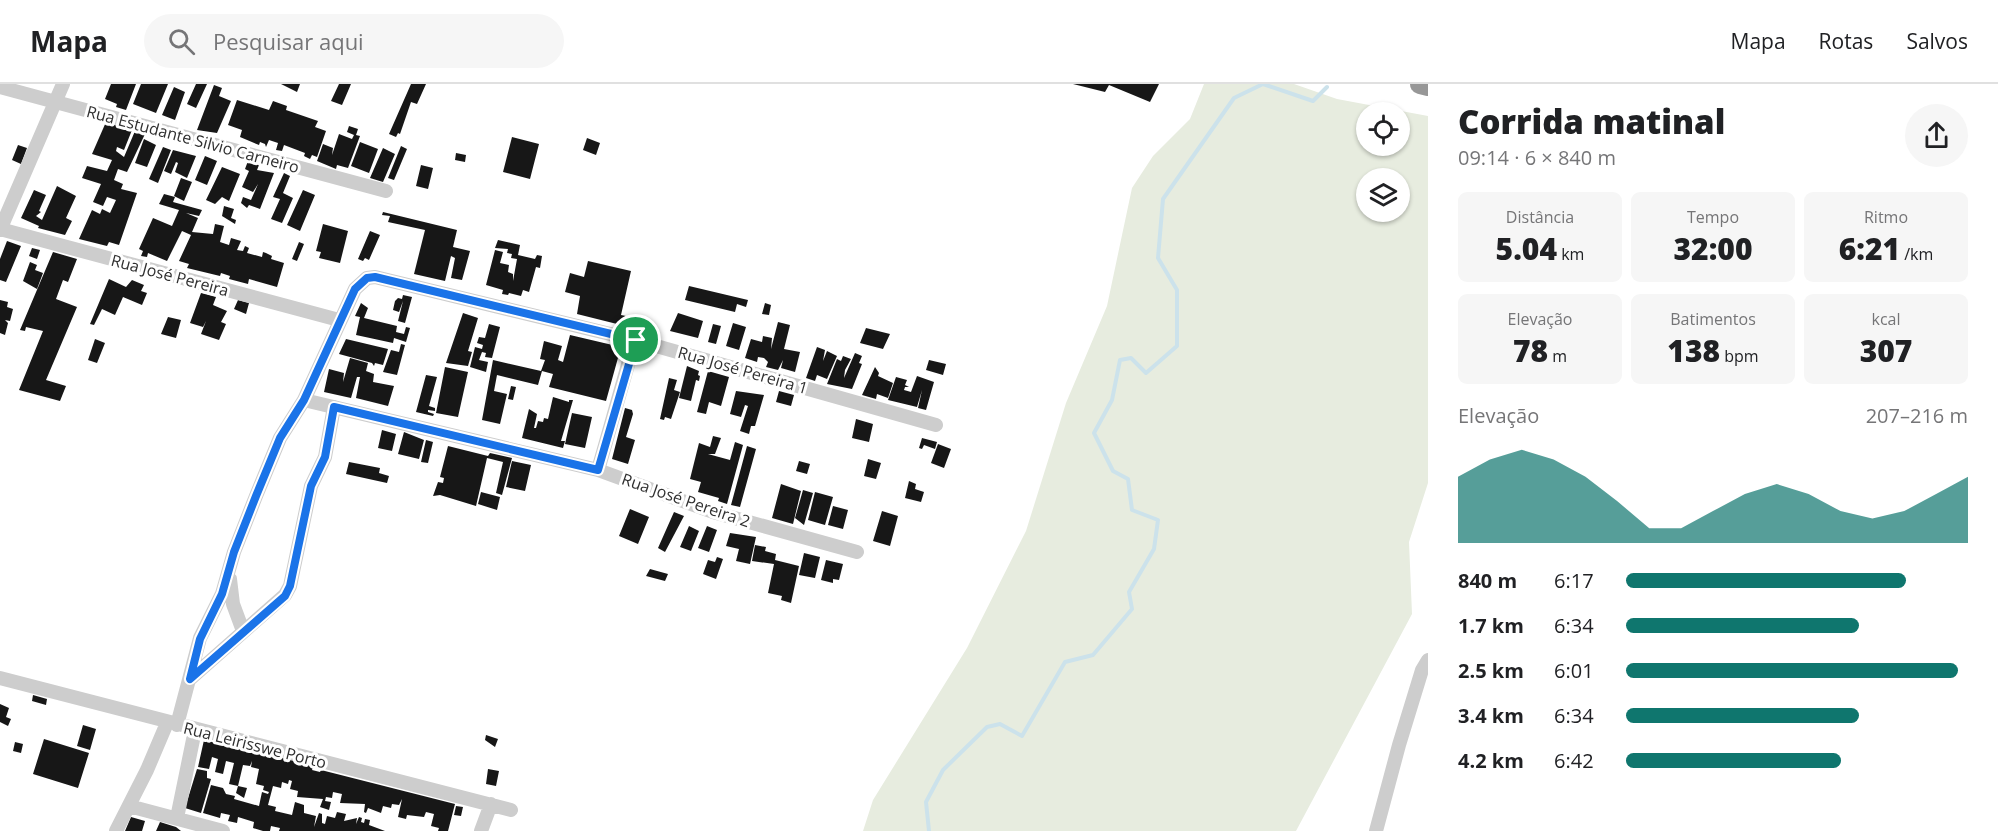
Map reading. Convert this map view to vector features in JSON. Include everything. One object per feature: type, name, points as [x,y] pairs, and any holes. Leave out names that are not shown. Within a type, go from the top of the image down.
[{"type":"highway","points":[[1420,84],[1428,86]]},
{"type":"street","points":[[0,230],[63,84]]},
{"type":"street","name":"Rua Estudante Silvio Carneiro","points":[[0,87],[386,190]]},
{"type":"street","name":"Rua José Pereira","points":[[0,230],[339,320]]},
{"type":"street","name":"Rua José Pereira 1","points":[[339,320],[355,289],[367,278],[375,277],[636,340],[936,425]]},
{"type":"street","points":[[116,831],[172,724],[190,679],[200,639],[219,602],[242,531],[280,438],[304,400],[339,320]]},
{"type":"street","points":[[598,470],[636,340]]},
{"type":"street","name":"Rua José Pereira 2","points":[[304,400],[598,470],[713,512],[857,552]]},
{"type":"street","points":[[190,679],[243,631],[276,606],[290,586],[311,486],[325,457],[334,407]]},
{"type":"street","points":[[229,571],[233,604],[243,631]]},
{"type":"street","points":[[1376,831],[1399,745],[1422,670],[1428,660]]},
{"type":"street","name":"Rua Leirisswe Porto","points":[[0,678],[511,810]]},
{"type":"street","points":[[177,819],[195,730]]},
{"type":"street","points":[[481,831],[491,804]]},
{"type":"street","points":[[129,806],[224,831]]},
{"type":"shaded area","points":[[1204,84],[1294,84],[1337,99],[1356,103],[1356,156],[1410,156],[1410,113],[1428,116],[1428,483],[1409,542],[1412,614],[1296,831],[863,831],[873,800],[967,648],[1026,531],[1066,403],[1107,306],[1132,188],[1153,156],[1190,119]]},
{"type":"building","points":[[111,84],[136,84],[126,110],[116,107],[117,104],[105,99]]},
{"type":"building","points":[[141,84],[168,84],[156,113],[133,104]]},
{"type":"building","points":[[196,84],[207,84],[196,108],[187,104]]},
{"type":"building","points":[[281,84],[300,84],[297,92]]},
{"type":"building","points":[[339,84],[351,84],[342,105],[331,101]]},
{"type":"building","points":[[411,84],[426,84],[417,104],[411,102],[400,134],[398,133],[396,137],[389,134]]},
{"type":"building","points":[[1073,84],[1159,84],[1150,102],[1109,85],[1105,92]]},
{"type":"building","points":[[214,85],[222,88],[219,96],[231,101],[217,133],[197,130]]},
{"type":"building","points":[[174,87],[185,92],[175,120],[162,115]]},
{"type":"building","points":[[237,100],[269,110],[273,101],[287,106],[286,110],[318,121],[315,127],[326,131],[317,157],[312,155],[310,159],[304,156],[305,153],[284,145],[282,151],[276,150],[278,143],[269,140],[266,147],[260,142],[259,145],[240,137],[242,130],[228,125]]},
{"type":"building","points":[[106,122],[132,130],[124,150],[117,147],[116,151],[124,157],[135,131],[145,134],[127,172],[118,169],[114,180],[123,184],[121,189],[137,193],[119,245],[109,242],[107,246],[79,239],[92,210],[100,214],[102,209],[110,213],[116,200],[107,197],[103,206],[93,202],[101,184],[82,178],[87,166],[107,171],[112,160],[92,154]]},
{"type":"building","points":[[349,126],[358,129],[356,135],[360,136],[348,168],[337,165],[336,169],[317,161],[323,144],[333,148],[332,155],[339,134],[352,139],[354,135],[347,132]]},
{"type":"building","points":[[512,137],[539,144],[530,179],[503,172]]},
{"type":"building","points":[[587,138],[600,143],[596,155],[583,150]]},
{"type":"building","points":[[144,139],[156,145],[147,167],[135,163]]},
{"type":"building","points":[[360,142],[378,149],[369,173],[351,166]]},
{"type":"building","points":[[18,145],[27,148],[21,164],[12,160]]},
{"type":"building","points":[[401,146],[407,149],[394,180],[388,178]]},
{"type":"building","points":[[163,147],[171,150],[158,183],[149,179]]},
{"type":"building","points":[[383,148],[395,154],[383,182],[370,178]]},
{"type":"building","points":[[173,150],[196,156],[187,178],[175,172],[178,163],[176,162],[171,174],[164,171]]},
{"type":"building","points":[[456,153],[466,155],[465,162],[455,160]]},
{"type":"building","points":[[205,156],[217,161],[207,185],[195,180]]},
{"type":"building","points":[[248,161],[259,165],[257,170],[274,173],[260,209],[249,205],[247,208],[241,203],[243,197],[251,200],[258,184],[253,192],[242,187],[249,171],[245,169]]},
{"type":"building","points":[[421,165],[433,168],[428,189],[416,186]]},
{"type":"building","points":[[222,167],[240,174],[229,201],[222,197],[215,204],[206,200]]},
{"type":"building","points":[[284,173],[290,176],[283,193],[293,198],[282,223],[271,219],[280,199],[273,197]]},
{"type":"building","points":[[181,178],[192,182],[184,201],[174,196]]},
{"type":"building","points":[[57,186],[76,196],[66,218],[72,221],[65,235],[38,228],[39,226],[21,218],[34,190],[46,195],[39,211],[41,212],[36,216],[42,220]]},
{"type":"building","points":[[303,190],[315,195],[300,231],[287,225]]},
{"type":"building","points":[[164,194],[175,197],[173,202],[202,210],[199,216],[186,213],[198,218],[192,232],[213,234],[215,224],[224,226],[220,242],[229,245],[231,238],[241,241],[237,250],[243,251],[245,246],[249,248],[247,253],[262,257],[263,252],[272,256],[271,259],[284,263],[277,287],[249,279],[248,284],[229,279],[230,276],[221,273],[220,276],[187,268],[189,264],[179,261],[191,235],[182,231],[167,261],[148,253],[147,257],[141,256],[143,251],[139,249],[153,218],[172,226],[179,210],[159,204]]},
{"type":"building","points":[[224,206],[234,209],[231,218],[236,220],[235,224],[222,216]]},
{"type":"building","points":[[383,212],[457,230],[453,247],[470,251],[462,280],[451,278],[455,258],[451,256],[445,281],[414,274],[425,230],[388,222],[390,216],[382,215]]},
{"type":"building","points":[[323,224],[348,231],[340,263],[319,258],[321,252],[316,251]]},
{"type":"building","points":[[370,231],[380,235],[369,260],[365,258],[363,261],[358,259]]},
{"type":"building","points":[[498,240],[520,245],[518,255],[535,259],[537,255],[542,256],[540,268],[536,267],[529,292],[523,290],[521,296],[502,294],[503,290],[486,285],[495,250],[503,252],[500,263],[509,265],[508,272],[513,274],[513,281],[517,259],[511,258],[512,254],[507,253],[508,249],[495,248]]},
{"type":"building","points":[[7,241],[21,246],[6,282],[0,280],[0,259]]},
{"type":"building","points":[[299,242],[304,244],[297,261],[292,259]]},
{"type":"building","points":[[32,248],[40,250],[37,259],[29,256]]},
{"type":"building","points":[[53,252],[77,259],[68,282],[63,280],[56,299],[77,307],[46,380],[66,386],[60,401],[19,390],[43,331],[26,327],[25,331],[20,330]]},
{"type":"building","points":[[588,261],[631,271],[621,315],[631,317],[629,327],[577,314],[580,296],[565,292],[570,273],[584,277]]},
{"type":"building","points":[[30,262],[37,265],[35,270],[43,273],[37,289],[23,281]]},
{"type":"building","points":[[109,279],[126,287],[132,280],[144,285],[141,291],[147,293],[142,305],[123,297],[115,315],[102,309],[94,325],[90,324]]},
{"type":"building","points":[[689,286],[748,300],[746,307],[737,304],[735,312],[685,300]]},
{"type":"building","points":[[201,293],[216,297],[213,305],[227,311],[221,322],[226,324],[219,340],[201,334],[206,321],[203,327],[190,323]]},
{"type":"building","points":[[403,295],[412,297],[405,323],[398,321],[403,301],[399,312],[393,310],[395,301],[398,298],[402,299]]},
{"type":"building","points":[[0,300],[8,302],[7,307],[13,309],[10,321],[5,320],[8,323],[5,335],[0,333]]},
{"type":"building","points":[[238,300],[249,303],[246,314],[234,309]]},
{"type":"building","points":[[361,303],[368,308],[364,318],[397,326],[396,332],[404,334],[406,327],[410,328],[406,342],[394,338],[393,343],[356,335],[360,317],[355,316]]},
{"type":"building","points":[[765,303],[771,305],[769,315],[762,314]]},
{"type":"building","points":[[463,313],[478,318],[468,351],[472,352],[468,366],[446,363]]},
{"type":"building","points":[[678,313],[703,321],[698,338],[670,331]]},
{"type":"building","points":[[168,317],[181,320],[176,338],[161,334]]},
{"type":"building","points":[[778,322],[790,325],[784,349],[800,352],[795,372],[781,368],[783,360],[778,370],[766,367],[768,362],[764,358],[758,357],[757,362],[745,358],[751,339],[762,342],[763,336],[772,338],[771,349]]},
{"type":"building","points":[[733,323],[746,327],[739,350],[726,346]]},
{"type":"building","points":[[489,324],[500,327],[492,358],[485,357],[486,353],[482,352],[479,360],[488,362],[486,372],[470,367],[475,347],[482,349],[483,345],[477,343],[479,337],[485,338]]},
{"type":"building","points":[[713,324],[721,326],[716,344],[708,342]]},
{"type":"building","points":[[866,328],[890,334],[883,349],[860,343]]},
{"type":"building","points":[[570,335],[621,347],[606,401],[549,387],[553,374],[542,371],[538,385],[497,375],[494,391],[507,394],[500,424],[482,420],[493,360],[541,371],[545,360],[540,359],[544,341],[562,346],[558,360],[563,362]]},
{"type":"building","points":[[95,339],[105,343],[97,363],[88,360]]},
{"type":"building","points":[[346,339],[388,349],[383,365],[375,363],[374,366],[372,363],[339,354]]},
{"type":"building","points":[[401,344],[405,345],[397,375],[383,372],[391,350],[399,352]]},
{"type":"building","points":[[817,347],[825,350],[823,361],[827,351],[837,356],[827,379],[817,375],[815,381],[806,378]]},
{"type":"building","points":[[855,353],[862,356],[859,363],[862,364],[852,389],[827,384],[837,359],[841,361],[843,356],[851,359],[845,370],[844,378]]},
{"type":"building","points":[[350,358],[368,363],[366,371],[374,374],[373,382],[394,386],[388,406],[356,398],[360,377],[357,377],[351,398],[324,392],[329,369],[344,373],[343,382]]},
{"type":"building","points":[[929,360],[946,364],[943,375],[926,370]]},
{"type":"building","points":[[687,366],[699,371],[700,376],[699,381],[696,380],[691,401],[679,398]]},
{"type":"building","points":[[445,367],[468,372],[458,417],[436,413]]},
{"type":"building","points":[[875,367],[879,373],[878,376],[893,383],[888,398],[877,394],[876,399],[862,395]]},
{"type":"building","points":[[708,371],[729,377],[721,406],[709,402],[706,414],[697,412]]},
{"type":"building","points":[[426,375],[437,377],[429,406],[435,408],[435,411],[428,410],[434,414],[433,416],[416,412]]},
{"type":"building","points":[[917,376],[934,382],[926,410],[918,408],[922,390],[917,407],[888,400],[896,377],[907,380],[905,385],[909,387],[905,387],[904,390],[911,392]]},
{"type":"building","points":[[669,378],[677,380],[674,390],[680,392],[671,419],[665,417],[664,420],[660,419]]},
{"type":"building","points":[[511,386],[516,387],[513,400],[508,399]]},
{"type":"building","points":[[736,391],[764,395],[755,426],[751,426],[749,434],[740,431],[748,406],[745,405],[741,417],[730,414]]},
{"type":"building","points":[[779,391],[794,395],[791,406],[776,402]]},
{"type":"building","points":[[553,397],[569,402],[573,400],[561,441],[565,441],[563,448],[522,438],[529,409],[537,414],[534,428],[536,428],[538,421],[543,422],[544,418],[548,419]]},
{"type":"building","points":[[625,408],[632,410],[633,414],[626,437],[635,440],[628,464],[612,459]]},
{"type":"building","points":[[572,413],[592,417],[585,448],[565,444]]},
{"type":"building","points":[[856,419],[873,424],[869,442],[852,438]]},
{"type":"building","points":[[382,430],[396,434],[392,451],[378,448]]},
{"type":"building","points":[[404,432],[424,440],[419,459],[398,454]]},
{"type":"building","points":[[713,436],[721,438],[715,454],[708,454],[730,460],[735,442],[743,445],[727,504],[718,501],[719,498],[698,492],[701,482],[690,479],[699,443],[710,447]]},
{"type":"building","points":[[922,438],[937,442],[935,449],[924,445],[922,449],[919,448]]},
{"type":"building","points":[[426,440],[433,442],[428,463],[421,462]]},
{"type":"building","points":[[938,444],[951,449],[944,468],[931,463]]},
{"type":"building","points":[[448,446],[488,456],[490,453],[512,458],[502,495],[496,493],[503,462],[487,458],[476,506],[440,495],[433,496],[438,482],[443,483],[444,478],[440,477]]},
{"type":"building","points":[[747,446],[756,449],[740,507],[731,505]]},
{"type":"building","points":[[868,459],[881,463],[876,479],[864,476]]},
{"type":"building","points":[[512,461],[531,465],[525,491],[506,487]]},
{"type":"building","points":[[799,461],[810,464],[807,474],[796,471]]},
{"type":"building","points":[[349,462],[380,468],[379,473],[389,476],[387,483],[346,474]]},
{"type":"building","points":[[909,481],[916,484],[915,489],[924,492],[921,502],[905,498]]},
{"type":"building","points":[[781,484],[801,491],[793,524],[772,518]]},
{"type":"building","points":[[803,490],[813,493],[804,525],[795,518]]},
{"type":"building","points":[[481,492],[500,497],[497,510],[478,504]]},
{"type":"building","points":[[815,492],[833,497],[825,525],[808,520]]},
{"type":"building","points":[[833,506],[848,510],[843,529],[828,525]]},
{"type":"building","points":[[630,509],[649,517],[638,544],[619,536]]},
{"type":"building","points":[[882,511],[898,516],[890,546],[873,541]]},
{"type":"building","points":[[674,512],[684,516],[665,552],[658,548]]},
{"type":"building","points":[[689,526],[699,531],[691,551],[680,547]]},
{"type":"building","points":[[707,526],[717,530],[709,552],[698,548]]},
{"type":"building","points":[[730,533],[756,537],[750,564],[736,561],[739,549],[726,546]]},
{"type":"building","points":[[755,545],[766,547],[765,551],[776,554],[775,560],[799,566],[791,603],[781,600],[782,596],[768,593],[774,564],[752,561]]},
{"type":"building","points":[[804,553],[820,557],[815,578],[799,575]]},
{"type":"building","points":[[717,557],[723,559],[716,579],[703,574],[708,560],[715,562]]},
{"type":"building","points":[[826,560],[843,564],[839,580],[833,579],[833,583],[821,580]]},
{"type":"building","points":[[650,569],[668,574],[665,581],[646,576]]},
{"type":"building","points":[[33,695],[47,699],[46,705],[32,701]]},
{"type":"building","points":[[0,704],[9,708],[6,717],[11,719],[8,726],[0,722]]},
{"type":"building","points":[[83,725],[96,729],[90,750],[77,746]]},
{"type":"building","points":[[486,735],[498,739],[495,747],[485,740]]},
{"type":"building","points":[[44,739],[89,753],[78,788],[33,774]]},
{"type":"building","points":[[204,740],[271,757],[272,754],[297,761],[296,763],[314,765],[312,770],[320,772],[321,770],[455,804],[448,831],[438,831],[439,828],[431,826],[434,814],[426,812],[424,817],[407,815],[406,819],[398,817],[402,799],[399,805],[392,804],[391,808],[383,806],[381,813],[368,808],[366,813],[364,812],[365,804],[340,803],[342,794],[333,792],[332,798],[326,797],[325,801],[331,802],[329,810],[320,807],[323,799],[297,797],[298,791],[290,789],[292,781],[289,780],[288,784],[282,782],[281,788],[273,786],[268,805],[276,807],[275,811],[292,815],[295,802],[304,805],[304,813],[316,816],[314,827],[319,813],[322,814],[322,823],[325,824],[327,816],[335,818],[337,812],[346,814],[344,821],[357,818],[356,824],[359,817],[362,818],[361,822],[364,823],[365,819],[370,820],[369,825],[385,831],[279,831],[280,828],[271,826],[270,831],[263,831],[253,828],[254,822],[238,817],[237,823],[228,821],[230,815],[221,813],[220,818],[203,813],[211,785],[223,788],[226,794],[235,796],[234,799],[259,806],[262,792],[268,794],[269,792],[263,790],[264,786],[256,784],[259,769],[251,767],[252,761],[250,766],[243,765],[238,786],[229,784],[234,763],[226,761],[223,774],[215,772],[218,759],[212,757],[209,769],[198,767]]},
{"type":"building","points":[[15,742],[23,744],[21,753],[13,751]]},
{"type":"building","points":[[197,769],[207,771],[207,778],[211,779],[201,813],[185,808]]},
{"type":"building","points":[[488,769],[499,771],[496,786],[486,784]]},
{"type":"building","points":[[238,786],[247,788],[244,798],[236,793]]},
{"type":"building","points":[[456,806],[463,807],[461,816],[454,815]]},
{"type":"building","points":[[131,817],[145,821],[142,831],[125,831]]},
{"type":"building","points":[[160,822],[176,827],[181,831],[156,831]]},
{"type":"waterway","points":[[929,831],[926,802],[943,770],[987,727],[1000,724],[1022,736],[1065,662],[1093,655],[1132,609],[1129,592],[1154,549],[1158,520],[1132,510],[1128,479],[1113,471],[1094,433],[1112,400],[1120,360],[1131,358],[1146,373],[1177,346],[1177,290],[1158,258],[1163,199],[1234,98],[1263,84],[1313,101],[1327,87]]},
{"type":"route","points":[[375,277],[636,340],[598,470],[334,407],[325,457],[311,486],[290,586],[285,596],[190,679],[200,639],[219,602],[234,552],[280,438],[304,400],[339,320],[360,283],[367,278],[375,277]]}]
